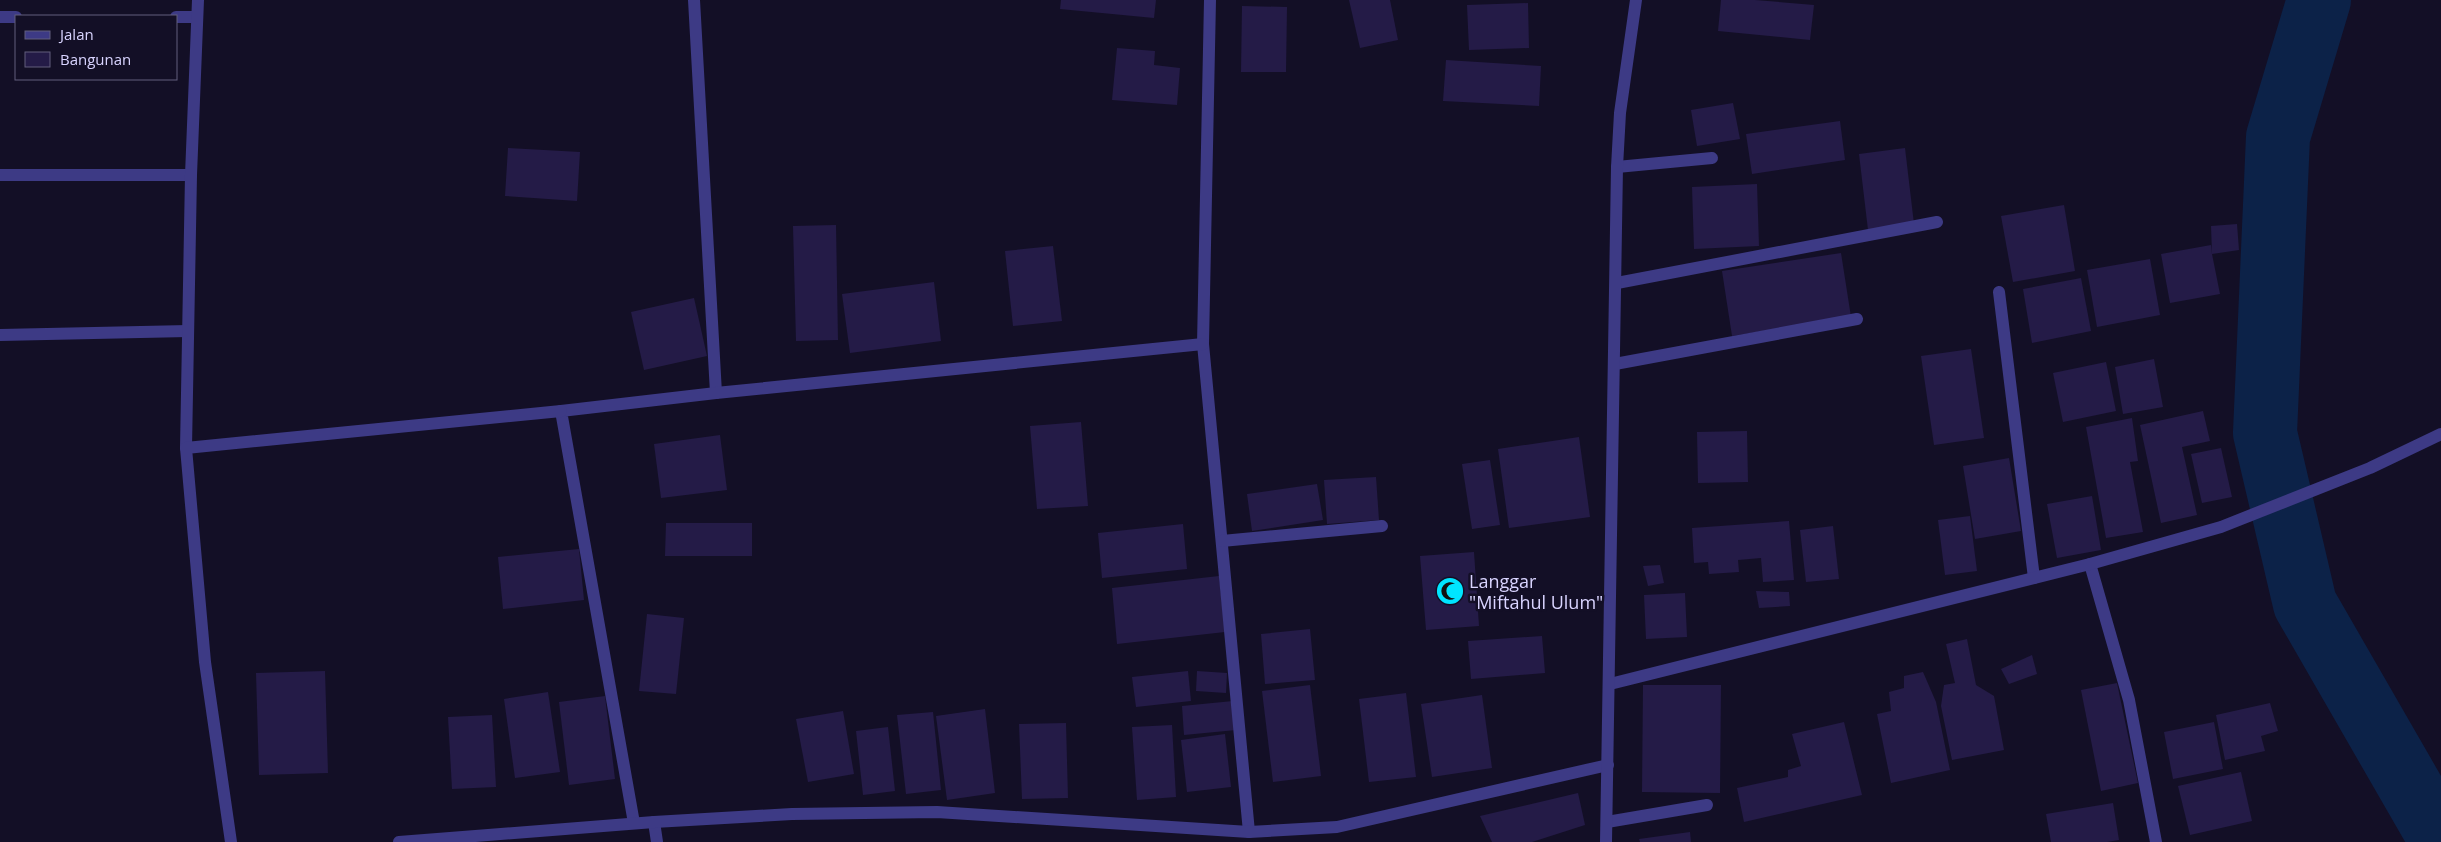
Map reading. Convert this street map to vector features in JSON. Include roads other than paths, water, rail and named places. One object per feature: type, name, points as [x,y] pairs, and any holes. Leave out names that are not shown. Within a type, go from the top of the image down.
[{"type":"street","points":[[198,0],[191,175],[186,448],[204,662],[231,842]]},
{"type":"street","points":[[694,0],[716,393]]},
{"type":"street","points":[[1210,0],[1203,344],[1248,832]]},
{"type":"street","points":[[1606,842],[1617,283],[1617,167],[1620,113],[1636,0]]},
{"type":"street","points":[[0,17],[15,17]]},
{"type":"street","points":[[178,17],[197,17]]},
{"type":"street","points":[[1617,167],[1712,158]]},
{"type":"street","points":[[0,175],[191,175]]},
{"type":"street","points":[[1617,283],[1937,222]]},
{"type":"street","points":[[1998,292],[2034,578]]},
{"type":"street","points":[[1615,364],[1857,318]]},
{"type":"street","points":[[0,335],[188,331]]},
{"type":"street","points":[[186,448],[1203,344]]},
{"type":"street","points":[[561,411],[634,823]]},
{"type":"street","points":[[1610,684],[2090,564],[2221,527],[2370,468],[2441,434]]},
{"type":"street","points":[[1222,540],[1382,526]]},
{"type":"street","points":[[2090,564],[2129,700],[2156,842]]},
{"type":"street","points":[[399,842],[634,823],[792,814],[937,812],[1248,832],[1337,827],[1608,765]]},
{"type":"street","points":[[1607,822],[1707,805]]},
{"type":"street","points":[[654,822],[657,842]]},
{"type":"waterway","points":[[2319,0],[2278,137],[2265,433],[2305,604],[2441,840]]},
{"type":"place","name":"Langgar \"Miftahul Ulum\"","points":[[1450,591]]}]
